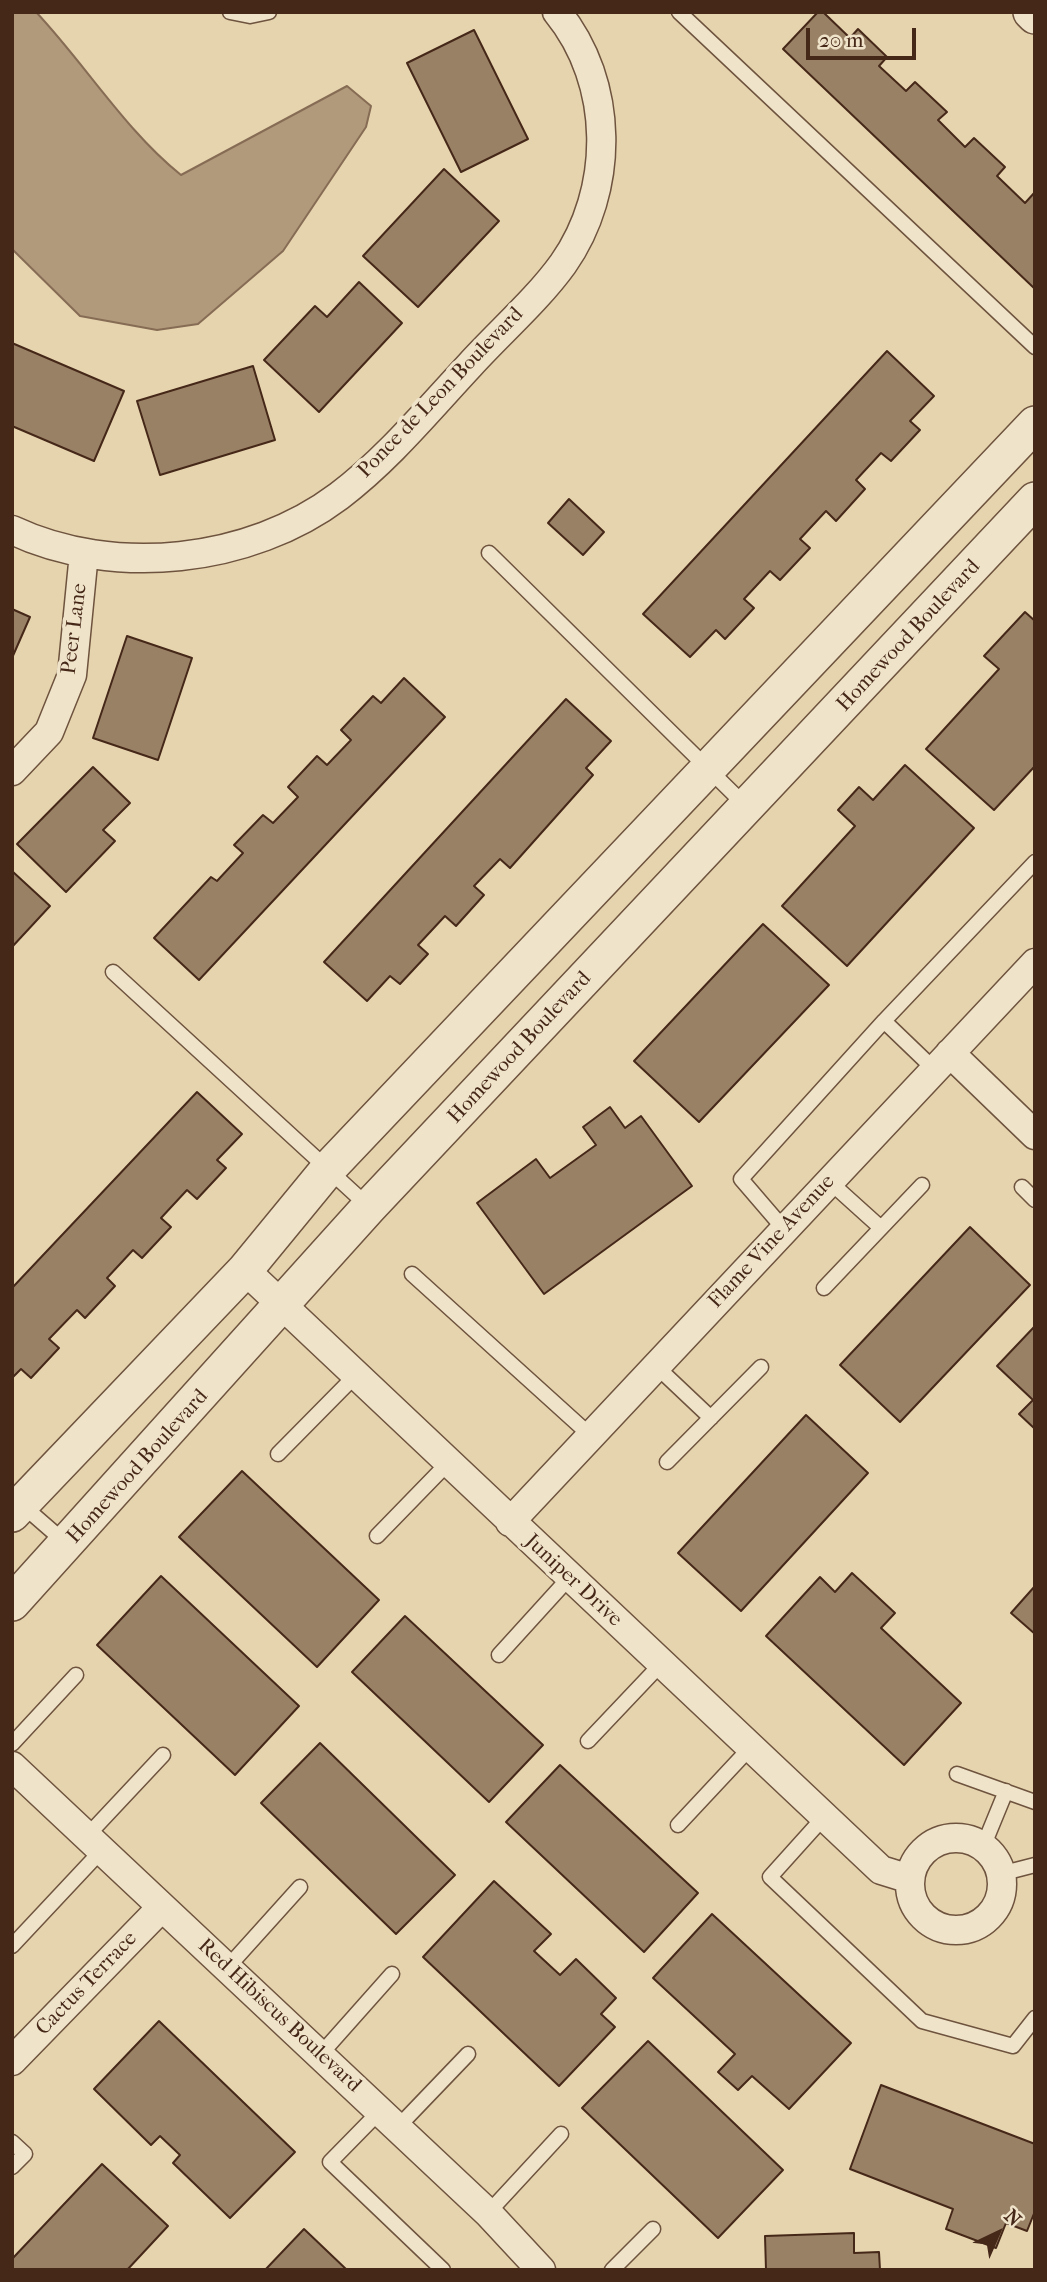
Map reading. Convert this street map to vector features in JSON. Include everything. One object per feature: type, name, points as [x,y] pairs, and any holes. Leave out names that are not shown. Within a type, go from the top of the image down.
[{"type":"street","name":"Ponce de Leon Boulevard","points":[[12,530],[83,553],[137,558],[190,555],[242,544],[293,524],[338,497],[380,462],[562,266],[576,243],[596,194],[602,141],[595,88],[578,44],[557,12]]},
{"type":"street","points":[[1031,12],[1035,16]]},
{"type":"street","points":[[15,1505],[245,1270],[328,1170],[1035,424]]},
{"type":"street","name":"Homewood Boulevard","points":[[12,1603],[68,1545],[369,1207],[748,808],[1035,500]]},
{"type":"street","name":"Peer Lane","points":[[12,771],[49,732],[72,675],[83,553]]},
{"type":"street","name":"Flame Vine Avenue","points":[[510,1522],[1035,963]]},
{"type":"street","points":[[942,1061],[1032,1127]]},
{"type":"street","name":"Juniper Drive","points":[[245,1270],[881,1870],[910,1880]]},
{"type":"street","name":"Red Hibiscus Boulevard","points":[[12,1766],[488,2213],[541,2270]]},
{"type":"street","points":[[953,1838],[968,1840],[983,1847],[994,1859],[1000,1874],[997,1905],[988,1917],[974,1927],[959,1931],[943,1929],[923,1916],[911,1896],[910,1880],[914,1864],[923,1851],[936,1842],[953,1838]]},
{"type":"street","name":"Cactus Terrace","points":[[12,2061],[162,1907]]},
{"type":"lane","points":[[230,12],[250,16],[270,12]]},
{"type":"lane","points":[[679,12],[1035,347]]},
{"type":"lane","points":[[489,553],[748,808]]},
{"type":"lane","points":[[784,1229],[741,1180],[884,1021],[1035,862]]},
{"type":"lane","points":[[113,972],[369,1207]]},
{"type":"lane","points":[[884,1021],[942,1061]]},
{"type":"lane","points":[[830,1181],[881,1228]]},
{"type":"lane","points":[[824,1288],[922,1185]]},
{"type":"lane","points":[[1022,1187],[1035,1200]]},
{"type":"lane","points":[[412,1274],[591,1436]]},
{"type":"lane","points":[[656,1366],[711,1418]]},
{"type":"lane","points":[[667,1462],[761,1367]]},
{"type":"lane","points":[[278,1454],[356,1375]]},
{"type":"lane","points":[[377,1536],[448,1463]]},
{"type":"lane","points":[[15,1505],[68,1545]]},
{"type":"lane","points":[[499,1655],[569,1578]]},
{"type":"lane","points":[[588,1741],[661,1664]]},
{"type":"lane","points":[[12,1744],[76,1675]]},
{"type":"lane","points":[[678,1825],[750,1748]]},
{"type":"lane","points":[[12,1947],[163,1755]]},
{"type":"lane","points":[[957,1774],[1035,1802]]},
{"type":"lane","points":[[983,1847],[1006,1791]]},
{"type":"lane","points":[[824,1817],[770,1877],[922,2021],[1013,2046],[1035,2018]]},
{"type":"lane","points":[[1000,1874],[1035,1865]]},
{"type":"lane","points":[[227,1968],[300,1887]]},
{"type":"lane","points":[[320,2055],[393,1974]]},
{"type":"lane","points":[[443,2270],[330,2162],[468,2054]]},
{"type":"lane","points":[[488,2213],[561,2134]]},
{"type":"lane","points":[[12,2142],[25,2154],[12,2167]]},
{"type":"lane","points":[[612,2270],[653,2229]]},
{"type":"shaded area","points":[[12,12],[36,12],[123,117],[181,175],[347,86],[371,106],[366,127],[283,251],[198,324],[157,330],[80,316],[12,249]]},
{"type":"building","points":[[818,12],[823,12],[850,38],[858,29],[887,57],[879,66],[906,91],[915,82],[947,112],[938,120],[965,147],[974,138],[1005,167],[997,176],[1025,203],[1035,192],[1035,289],[783,49]]},
{"type":"building","points":[[474,30],[528,139],[461,172],[407,63]]},
{"type":"building","points":[[444,169],[499,221],[418,307],[363,256]]},
{"type":"building","points":[[359,282],[402,323],[319,412],[264,360],[315,306],[327,317]]},
{"type":"building","points":[[12,343],[124,391],[94,461],[12,426]]},
{"type":"building","points":[[887,351],[934,396],[910,421],[920,430],[891,461],[881,453],[856,480],[865,489],[836,521],[826,511],[800,539],[810,548],[780,580],[770,571],[744,599],[754,608],[725,639],[716,630],[690,657],[643,614]]},
{"type":"building","points":[[253,366],[275,440],[160,475],[137,401]]},
{"type":"building","points":[[569,499],[604,532],[583,555],[548,523]]},
{"type":"building","points":[[12,609],[30,617],[12,658]]},
{"type":"building","points":[[1025,612],[1035,621],[1035,766],[994,810],[926,749],[999,669],[984,656]]},
{"type":"building","points":[[127,636],[192,658],[158,760],[93,738]]},
{"type":"building","points":[[404,678],[445,717],[199,980],[154,938],[211,877],[217,881],[243,853],[234,845],[263,815],[273,823],[298,797],[288,787],[317,756],[327,765],[351,740],[341,730],[373,696],[381,703]]},
{"type":"building","points":[[566,699],[611,741],[586,768],[593,775],[510,868],[500,859],[474,886],[484,895],[456,926],[445,916],[418,945],[428,954],[400,984],[390,976],[367,1001],[324,962]]},
{"type":"building","points":[[905,765],[974,828],[847,966],[782,906],[855,826],[838,810],[859,787],[873,800]]},
{"type":"building","points":[[93,767],[130,803],[103,830],[115,841],[66,892],[17,844]]},
{"type":"building","points":[[12,871],[50,906],[12,947]]},
{"type":"building","points":[[763,924],[829,985],[699,1122],[634,1061]]},
{"type":"building","points":[[197,1092],[242,1134],[217,1160],[226,1168],[197,1199],[187,1190],[161,1218],[171,1227],[142,1258],[133,1250],[107,1278],[115,1286],[85,1318],[77,1310],[49,1339],[59,1348],[31,1378],[21,1369],[12,1378],[12,1288]]},
{"type":"building","points":[[610,1107],[625,1128],[641,1116],[692,1186],[544,1294],[477,1203],[536,1159],[550,1178],[596,1145],[583,1127]]},
{"type":"building","points":[[970,1227],[1030,1285],[900,1422],[840,1365]]},
{"type":"building","points":[[1035,1326],[1035,1429],[1019,1414],[1033,1400],[997,1366]]},
{"type":"building","points":[[806,1415],[868,1473],[741,1611],[678,1553]]},
{"type":"building","points":[[242,1471],[379,1600],[317,1667],[179,1537]]},
{"type":"building","points":[[852,1573],[895,1613],[881,1628],[961,1703],[904,1765],[766,1636],[820,1577],[835,1592]]},
{"type":"building","points":[[161,1576],[299,1706],[235,1775],[97,1645]]},
{"type":"building","points":[[1035,1586],[1035,1634],[1011,1613]]},
{"type":"building","points":[[405,1616],[543,1745],[489,1802],[352,1672]]},
{"type":"building","points":[[320,1743],[455,1875],[396,1934],[261,1803]]},
{"type":"building","points":[[560,1765],[698,1893],[644,1952],[506,1822]]},
{"type":"building","points":[[494,1881],[551,1934],[534,1951],[560,1975],[576,1959],[616,1998],[601,2014],[615,2027],[559,2086],[423,1957]]},
{"type":"building","points":[[712,1914],[851,2043],[789,2109],[752,2076],[738,2090],[718,2072],[735,2054],[653,1978]]},
{"type":"building","points":[[159,2021],[295,2152],[230,2218],[173,2163],[180,2155],[160,2136],[151,2145],[94,2089]]},
{"type":"building","points":[[648,2041],[783,2170],[718,2238],[582,2108]]},
{"type":"building","points":[[881,2085],[1035,2144],[1035,2211],[1027,2231],[1006,2223],[996,2248],[946,2229],[953,2209],[850,2169]]},
{"type":"building","points":[[102,2164],[168,2226],[127,2270],[12,2270],[12,2259]]},
{"type":"building","points":[[304,2229],[347,2270],[265,2270]]},
{"type":"building","points":[[854,2233],[854,2253],[879,2252],[880,2270],[766,2270],[765,2236]]}]
